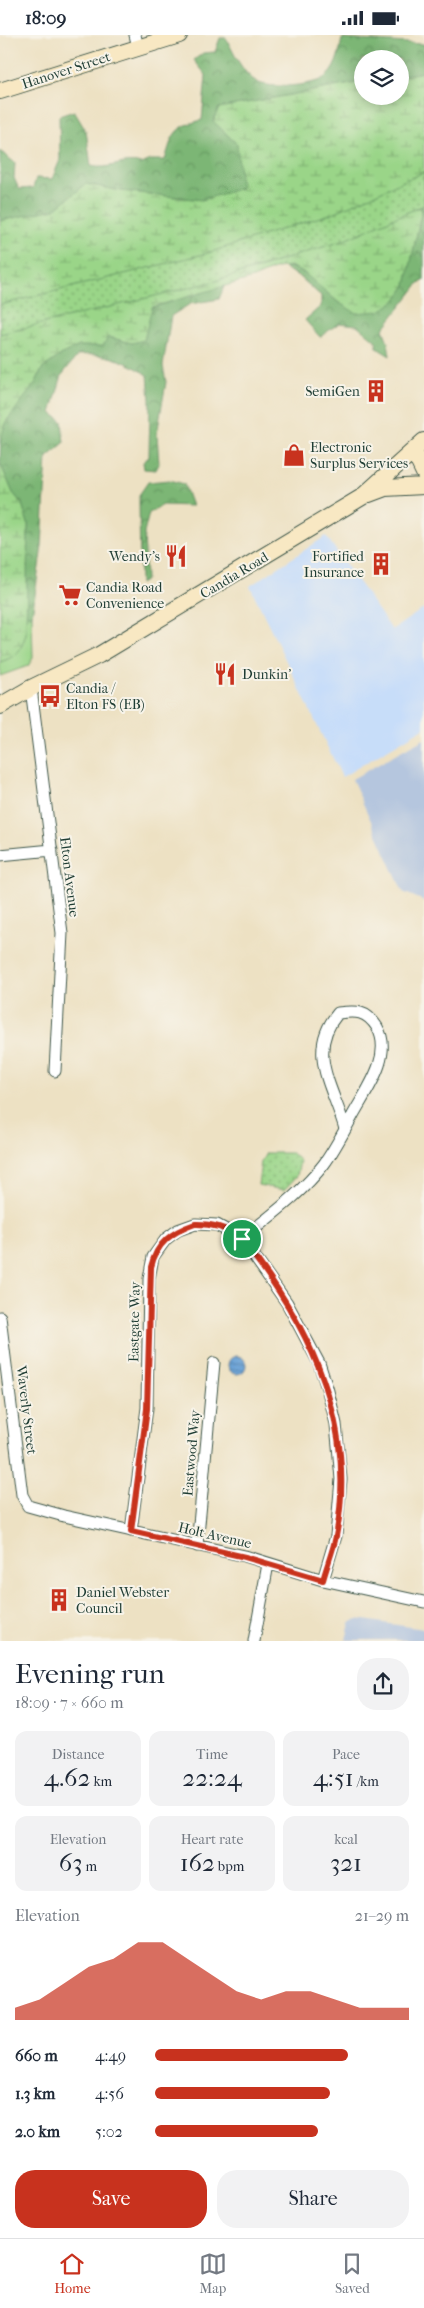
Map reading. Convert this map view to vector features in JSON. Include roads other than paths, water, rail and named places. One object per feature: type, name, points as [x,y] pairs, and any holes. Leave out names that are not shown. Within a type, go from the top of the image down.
[{"type":"main road","name":"Hanover Street","points":[[3,89],[136,41],[179,35]]},
{"type":"main road","points":[[421,450],[424,473]]},
{"type":"main road","name":"Candia Road","points":[[0,706],[31,688],[100,655],[362,497],[421,450]]},
{"type":"main road","points":[[362,497],[386,488],[424,487]]},
{"type":"main road","name":"Candia Road","points":[[0,696],[31,688]]},
{"type":"street","name":"Elton Avenue","points":[[31,688],[62,933],[55,1071]]},
{"type":"street","points":[[0,855],[52,850]]},
{"type":"street","points":[[242,1239],[282,1207],[324,1164],[345,1129],[372,1081],[383,1049],[380,1033],[371,1017],[356,1011],[338,1013],[326,1027],[322,1042],[327,1075],[345,1129]]},
{"type":"street","name":"Eastgate Way","points":[[131,1531],[147,1409],[149,1279],[153,1257],[166,1239],[178,1230],[195,1224],[217,1225],[242,1239],[288,1303],[319,1363],[336,1424],[341,1479],[336,1536],[323,1580]]},
{"type":"street","name":"Waverly Street","points":[[0,1317],[22,1495],[28,1506]]},
{"type":"street","name":"Eastwood Way","points":[[197,1546],[214,1363]]},
{"type":"street","name":"Holt Avenue","points":[[28,1506],[245,1557],[323,1580],[424,1602]]},
{"type":"street","points":[[254,1641],[268,1564]]},
{"type":"water","points":[[237,1356],[243,1359],[246,1365],[243,1371],[237,1374],[231,1371],[228,1365],[231,1359]]},
{"type":"place","name":"SemiGen","points":[[376,391]]},
{"type":"place","name":"Electronic Surplus Services","points":[[294,455]]},
{"type":"place","name":"Wendy's","points":[[176,556]]},
{"type":"place","name":"Fortified Insurance","points":[[381,564]]},
{"type":"place","name":"Candia Road Convenience","points":[[70,595]]},
{"type":"place","name":"Dunkin'","points":[[225,674]]},
{"type":"place","name":"Candia / Elton FS (EB)","points":[[50,696]]},
{"type":"place","name":"Daniel Webster Council","points":[[59,1600]]}]
